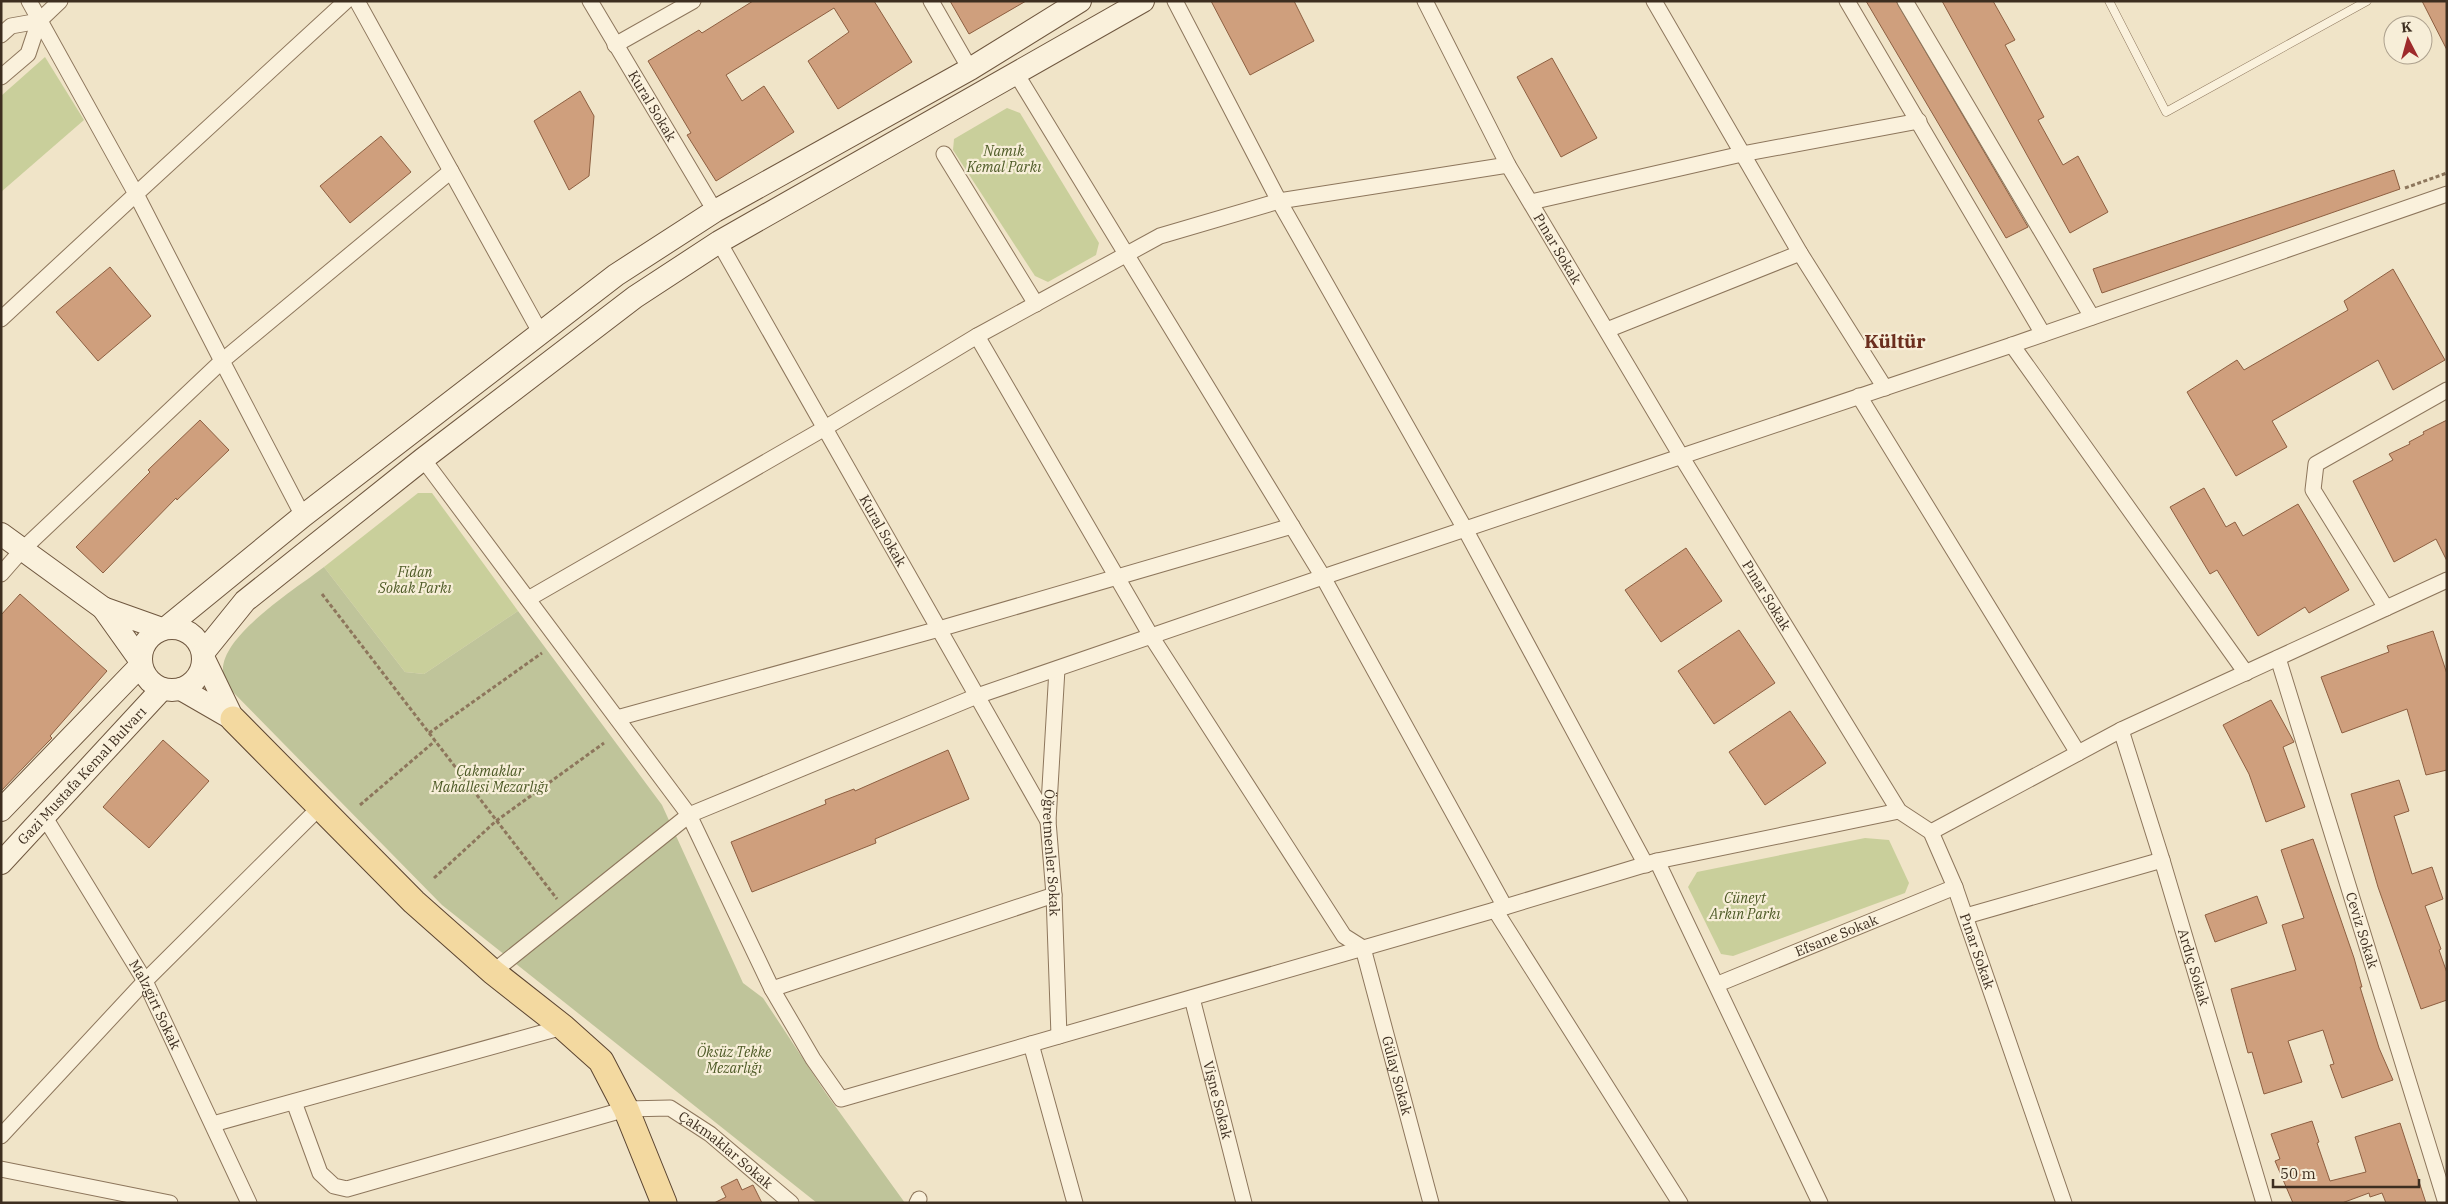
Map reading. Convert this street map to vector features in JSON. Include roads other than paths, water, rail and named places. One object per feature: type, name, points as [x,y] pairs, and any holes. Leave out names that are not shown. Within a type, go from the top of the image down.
[{"type":"main road","points":[[1,810],[141,663],[143,646],[148,638],[164,629],[303,516],[616,275],[714,211],[970,69],[1080,1]]},
{"type":"main road","points":[[172,689],[191,684],[198,676],[203,655],[245,601],[423,459],[635,297],[719,242],[1017,75],[1143,1]]},
{"type":"main road","points":[[1,534],[103,608],[164,629],[176,628],[194,636],[200,645],[233,719]]},
{"type":"main road","points":[[103,608],[141,663],[150,682],[172,689],[233,719],[414,902],[493,972],[563,1027],[601,1061],[626,1109],[664,1203]]},
{"type":"main road","name":"Gazi Mustafa Kemal Bulvarı","points":[[1,863],[44,816],[172,689]]},
{"type":"street","points":[[29,1],[136,194],[303,516]]},
{"type":"street","points":[[1,77],[28,54],[39,21],[60,1]]},
{"type":"street","points":[[1,319],[346,1]]},
{"type":"street","points":[[357,1],[540,332]]},
{"type":"street","name":"Kural Sokak","points":[[590,1],[714,211]]},
{"type":"street","points":[[615,45],[693,1]]},
{"type":"street","points":[[931,1],[970,69]]},
{"type":"street","points":[[1175,1],[1279,202],[1465,529],[1718,984],[1820,1203]]},
{"type":"street","name":"Pınar Sokak","points":[[1425,1],[1508,165],[1681,456],[1899,811],[1931,832],[1966,916],[2064,1203]]},
{"type":"street","points":[[1654,1],[1800,253],[1884,388]]},
{"type":"street","points":[[1847,1],[2044,334]]},
{"type":"street","points":[[1905,1],[2092,317]]},
{"type":"street","points":[[1,35],[11,26],[39,21]]},
{"type":"street","points":[[1017,75],[1323,577],[1500,908],[1680,1203]]},
{"type":"street","points":[[1530,202],[1742,154],[1919,121]]},
{"type":"street","points":[[944,154],[1036,304]]},
{"type":"street","points":[[528,599],[824,428],[977,336],[1160,236],[1279,202],[1508,165]]},
{"type":"street","points":[[1,574],[22,550],[222,361],[451,171]]},
{"type":"street","points":[[493,972],[689,815],[977,696],[1323,577],[2012,345],[2447,194]]},
{"type":"street","name":"Kural Sokak","points":[[719,242],[1048,821]]},
{"type":"street","points":[[1607,330],[1800,253]]},
{"type":"street","points":[[977,336],[1151,636],[1344,936],[1363,948]]},
{"type":"street","points":[[2012,345],[2246,673]]},
{"type":"street","points":[[2386,608],[2313,490],[2316,464],[2447,390]]},
{"type":"street","points":[[1859,396],[2078,753]]},
{"type":"street","points":[[423,459],[689,815],[772,989],[813,1059],[841,1099],[1651,863],[1899,811]]},
{"type":"street","points":[[617,718],[939,629],[1292,526]]},
{"type":"street","points":[[1931,832],[2122,730],[2386,608],[2446,583]]},
{"type":"street","name":"Ceviz Sokak","points":[[2278,658],[2446,1203]]},
{"type":"street","name":"Öğretmenler Sokak","points":[[1057,668],[1048,821],[1054,895],[1060,1036]]},
{"type":"street","name":"Ardıç Sokak","points":[[2122,730],[2264,1203]]},
{"type":"street","points":[[1,1136],[145,981],[320,807]]},
{"type":"street","name":"Malzgirt Sokak","points":[[44,816],[145,981],[249,1203]]},
{"type":"street","points":[[1966,916],[2162,860]]},
{"type":"street","name":"Efsane Sokak","points":[[1718,984],[1955,887]]},
{"type":"street","points":[[772,989],[1054,895]]},
{"type":"street","name":"Gülay Sokak","points":[[1363,948],[1431,1203]]},
{"type":"street","name":"Vişne Sokak","points":[[1192,998],[1244,1203]]},
{"type":"street","points":[[213,1124],[563,1027]]},
{"type":"street","points":[[1031,1044],[1075,1203]]},
{"type":"street","name":"Çakmaklar Sokak","points":[[294,1102],[320,1173],[334,1186],[347,1189],[626,1109],[670,1108],[710,1134],[791,1203]]},
{"type":"street","points":[[1,1169],[170,1203]]},
{"type":"lane","points":[[2109,1],[2166,112],[2367,1]]},
{"type":"district","name":"Kültür","points":[[1895,341]]},
{"type":"park label","name":"Namık Kemal Parkı","points":[[1004,160]]},
{"type":"park label","name":"Fidan Sokak Parkı","points":[[415,580]]},
{"type":"park label","name":"Çakmaklar Mahallesi Mezarlığı","points":[[490,780]]},
{"type":"park label","name":"Cüneyt Arkın Parkı","points":[[1745,906]]},
{"type":"park label","name":"Öksüz Tekke Mezarlığı","points":[[734,1060]]}]
